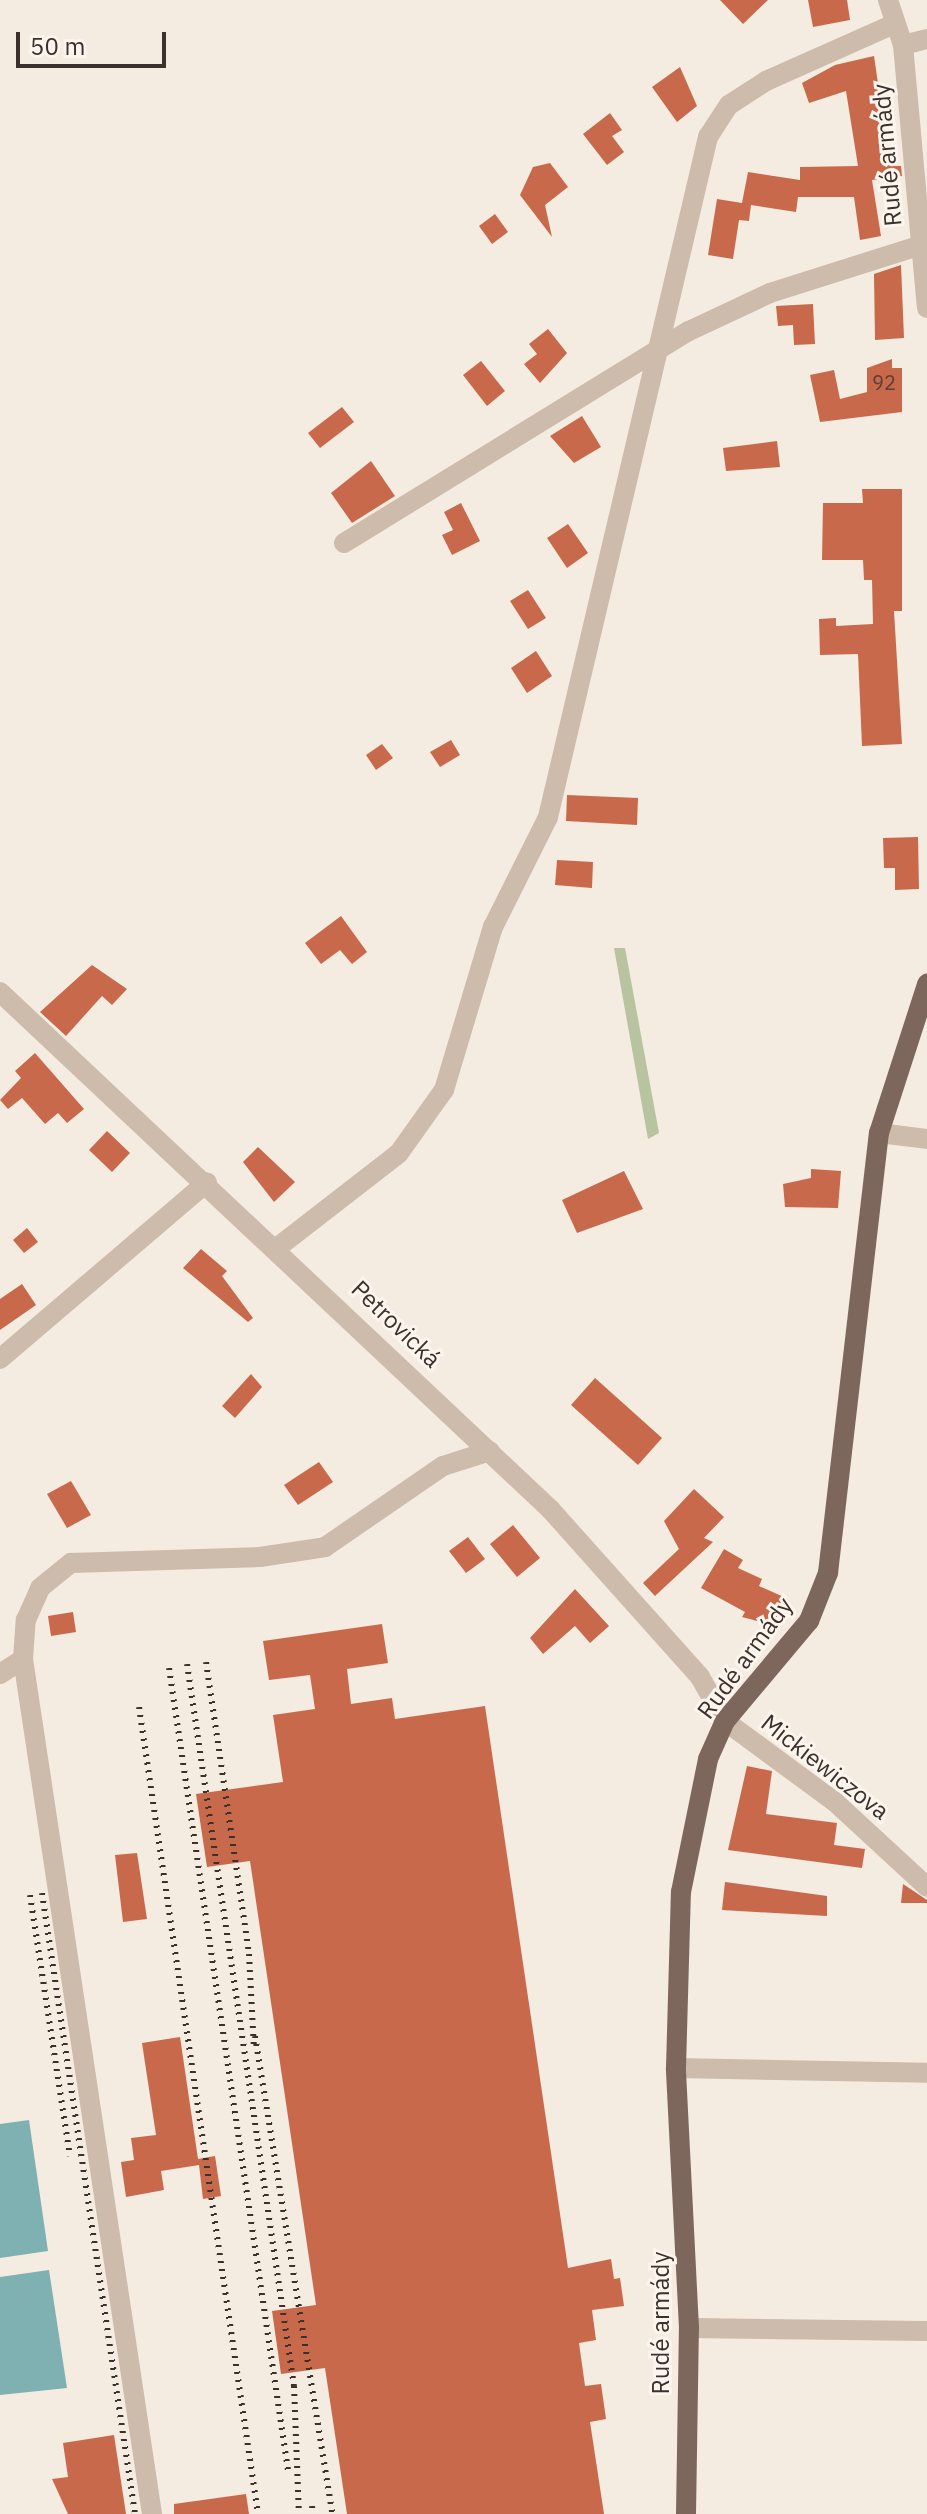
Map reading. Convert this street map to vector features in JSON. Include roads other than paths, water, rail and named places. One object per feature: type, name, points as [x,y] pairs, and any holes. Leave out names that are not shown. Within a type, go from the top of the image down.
[{"type":"main road","name":"Rudé armády","points":[[686,2514],[689,2328],[676,2068],[681,1892],[708,1759],[725,1721],[800,1633],[828,1573],[879,1133],[927,984]]},
{"type":"street","name":"Rudé armády","points":[[888,0],[892,25],[903,45],[927,308]]},
{"type":"street","points":[[278,1247],[399,1153],[444,1090],[493,927],[548,817],[598,589],[663,346],[708,137],[729,105],[766,81],[892,25]]},
{"type":"street","points":[[903,45],[927,39]]},
{"type":"street","points":[[344,543],[663,346],[770,293],[921,245]]},
{"type":"street","name":"Petrovická","points":[[0,992],[278,1247],[490,1451],[700,1677],[725,1721]]},
{"type":"street","points":[[879,1133],[927,1139]]},
{"type":"street","points":[[0,1359],[207,1182]]},
{"type":"street","points":[[152,2514],[23,1659],[26,1620],[40,1588],[71,1563],[260,1557],[325,1547],[443,1466],[490,1451]]},
{"type":"street","points":[[0,1674],[23,1659]]},
{"type":"street","name":"Mickiewiczova","points":[[725,1721],[835,1802],[927,1887]]},
{"type":"street","points":[[676,2068],[927,2073]]},
{"type":"street","points":[[689,2328],[927,2331]]},
{"type":"water","points":[[29,2120],[48,2251],[0,2258],[0,2124]]},
{"type":"water","points":[[49,2270],[67,2388],[0,2395],[0,2277]]},
{"type":"railway","points":[[206,1662],[249,1954],[254,2048]]},
{"type":"railway","points":[[187,1664],[294,2386],[299,2514]]},
{"type":"railway","points":[[169,1668],[288,2470]]},
{"type":"railway","points":[[139,1707],[258,2514]]},
{"type":"railway","points":[[42,1893],[135,2514]]},
{"type":"railway","points":[[30,1895],[70,2156]]},
{"type":"railway","points":[[255,2036],[332,2514]]},
{"type":"railway","points":[[312,2506],[313,2514]]}]
